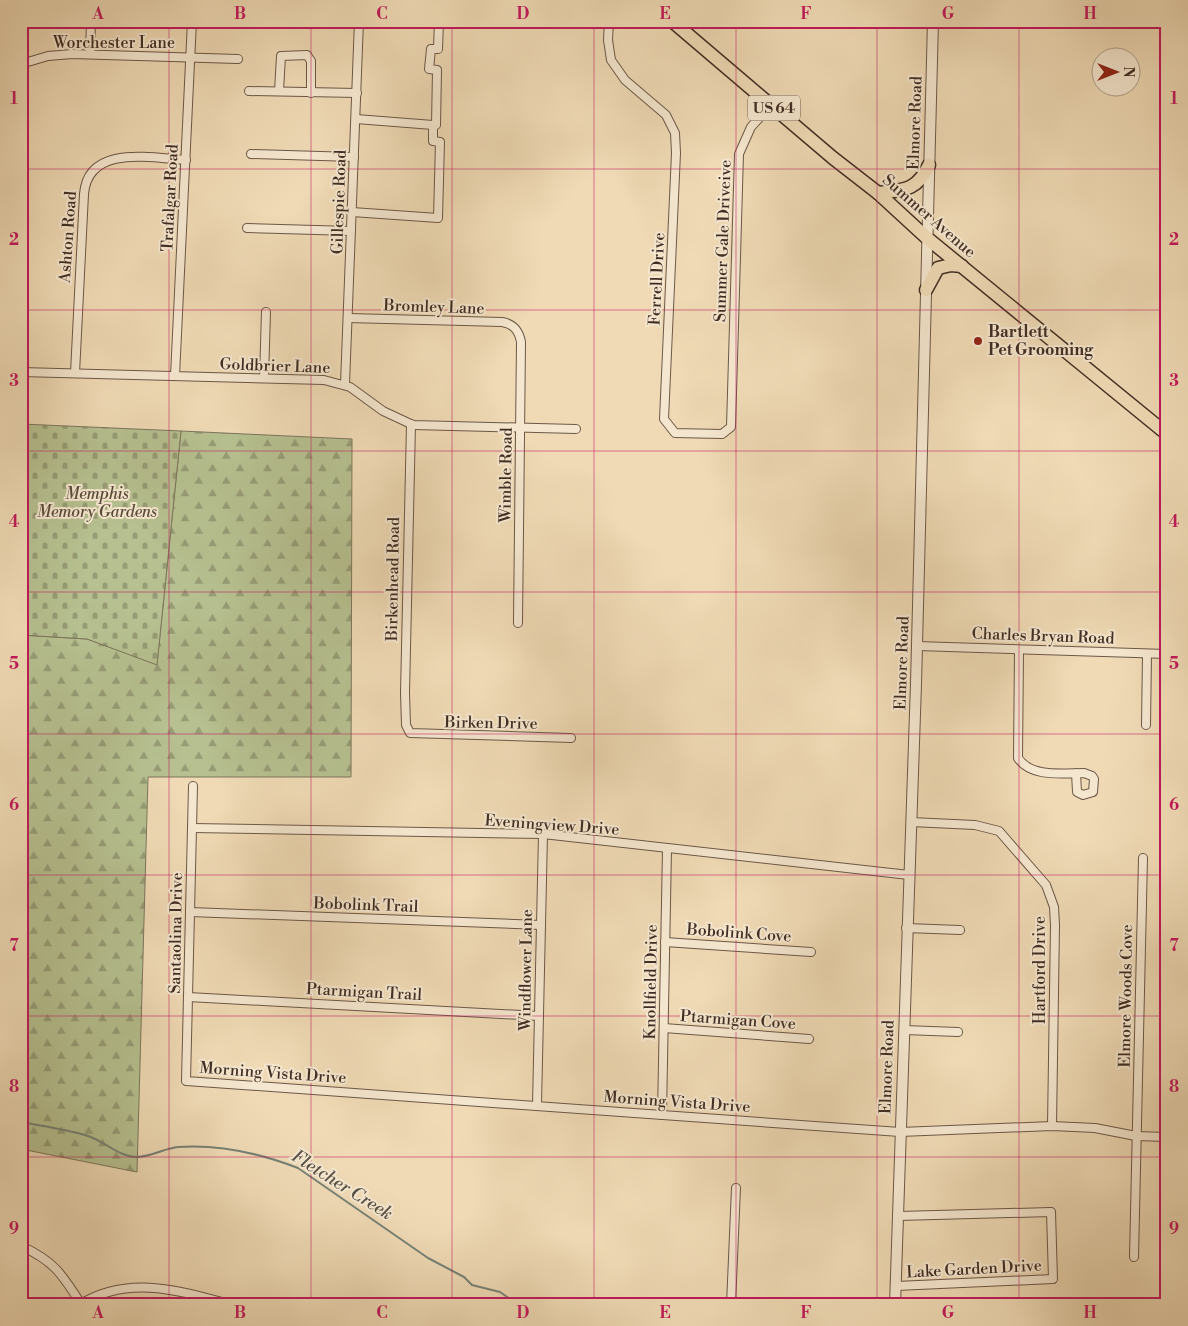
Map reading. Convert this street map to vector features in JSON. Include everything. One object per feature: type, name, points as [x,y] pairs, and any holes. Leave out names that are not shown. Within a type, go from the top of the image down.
[{"type":"main road","name":"Summer Avenue","points":[[672,21],[771,106],[878,192],[927,238],[1167,434]]},
{"type":"main road","points":[[878,192],[910,188],[920,180],[929,165]]},
{"type":"main road","points":[[926,290],[938,268],[951,264],[962,266]]},
{"type":"street","points":[[90,54],[91,21]]},
{"type":"street","name":"Trafalgar Road","points":[[175,376],[192,21]]},
{"type":"street","name":"Gillespie Road","points":[[345,384],[359,21]]},
{"type":"street","points":[[356,119],[436,126],[437,70],[429,69],[431,49],[438,49],[439,21]]},
{"type":"street","name":"Ferrell Drive","points":[[609,21],[609,50],[615,68],[666,115],[675,133],[676,153],[664,419],[675,433],[722,434],[731,426],[734,358]]},
{"type":"street","name":"Elmore Road","points":[[895,1305],[906,928],[917,646],[933,21]]},
{"type":"street","name":"Worchester Lane","points":[[21,64],[62,54],[238,58]]},
{"type":"street","points":[[279,91],[281,56],[307,55],[311,61],[311,92]]},
{"type":"street","points":[[249,91],[357,93]]},
{"type":"street","name":"Summer Gale Driveive","points":[[734,358],[733,311],[739,154],[751,127],[771,106]]},
{"type":"street","points":[[352,212],[438,218],[440,142],[433,141],[433,125]]},
{"type":"street","points":[[252,154],[354,157]]},
{"type":"street","name":"Ashton Road","points":[[75,373],[84,194],[88,178],[98,166],[116,158],[186,160]]},
{"type":"street","points":[[247,228],[351,231]]},
{"type":"street","points":[[264,378],[266,312]]},
{"type":"street","name":"Bromley Lane","points":[[348,318],[502,322],[516,329]]},
{"type":"street","points":[[516,329],[522,322]]},
{"type":"street","name":"Wimble Road","points":[[516,329],[521,342],[518,623]]},
{"type":"street","name":"Goldbrier Lane","points":[[21,372],[324,380],[345,384],[383,411],[411,424],[576,429]]},
{"type":"street","name":"Birkenhead Road","points":[[410,733],[406,726],[405,693],[411,424]]},
{"type":"street","name":"Charles Bryan Road","points":[[917,646],[1167,654]]},
{"type":"street","points":[[1019,650],[1018,758],[1027,768],[1037,772],[1076,773]]},
{"type":"street","points":[[1146,725],[1147,654]]},
{"type":"street","name":"Birken Drive","points":[[410,733],[572,738]]},
{"type":"street","name":"Santaolina Drive","points":[[186,1081],[193,786]]},
{"type":"street","name":"Hartford Drive","points":[[911,822],[976,825],[1000,831],[1046,885],[1054,907],[1055,925],[1052,1126]]},
{"type":"street","name":"Eveningview Drive","points":[[192,828],[543,834],[909,875]]},
{"type":"street","name":"Windflower Lane","points":[[537,1106],[543,834]]},
{"type":"street","name":"Knollfield Drive","points":[[662,1115],[666,848]]},
{"type":"street","name":"Elmore Woods Cove","points":[[1134,1257],[1143,858]]},
{"type":"street","name":"Bobolink Trail","points":[[190,912],[541,925]]},
{"type":"street","points":[[906,928],[960,930]]},
{"type":"street","name":"Bobolink Cove","points":[[665,942],[811,952]]},
{"type":"street","name":"Ptarmigan Trail","points":[[188,997],[539,1016]]},
{"type":"street","name":"Ptarmigan Cove","points":[[664,1028],[809,1039]]},
{"type":"street","points":[[904,1030],[958,1032]]},
{"type":"street","name":"Morning Vista Drive","points":[[186,1081],[900,1132],[1052,1126],[1095,1128],[1136,1136],[1167,1137]]},
{"type":"street","points":[[731,1305],[736,1188]]},
{"type":"street","name":"Lake Garden Drive","points":[[896,1286],[1053,1279],[1052,1212],[899,1216]]},
{"type":"street","points":[[21,1246],[40,1254],[61,1272],[80,1304],[104,1292],[141,1286],[161,1287],[233,1305]]},
{"type":"green space","name":"Memphis Memory Gardens","points":[[21,424],[181,431],[157,665],[87,639],[21,635]]},
{"type":"green space","points":[[181,431],[352,439],[351,777],[148,777],[137,1172],[21,1149],[21,635],[87,639],[157,664]]},
{"type":"waterway","name":"Fletcher Creek","points":[[21,1122],[92,1137],[130,1156],[142,1157],[178,1147],[224,1148],[269,1158],[298,1168],[428,1258],[464,1277],[472,1285],[500,1292],[519,1305]]},
{"type":"place","name":"Bartlett Pet Grooming","points":[[978,341]]}]
